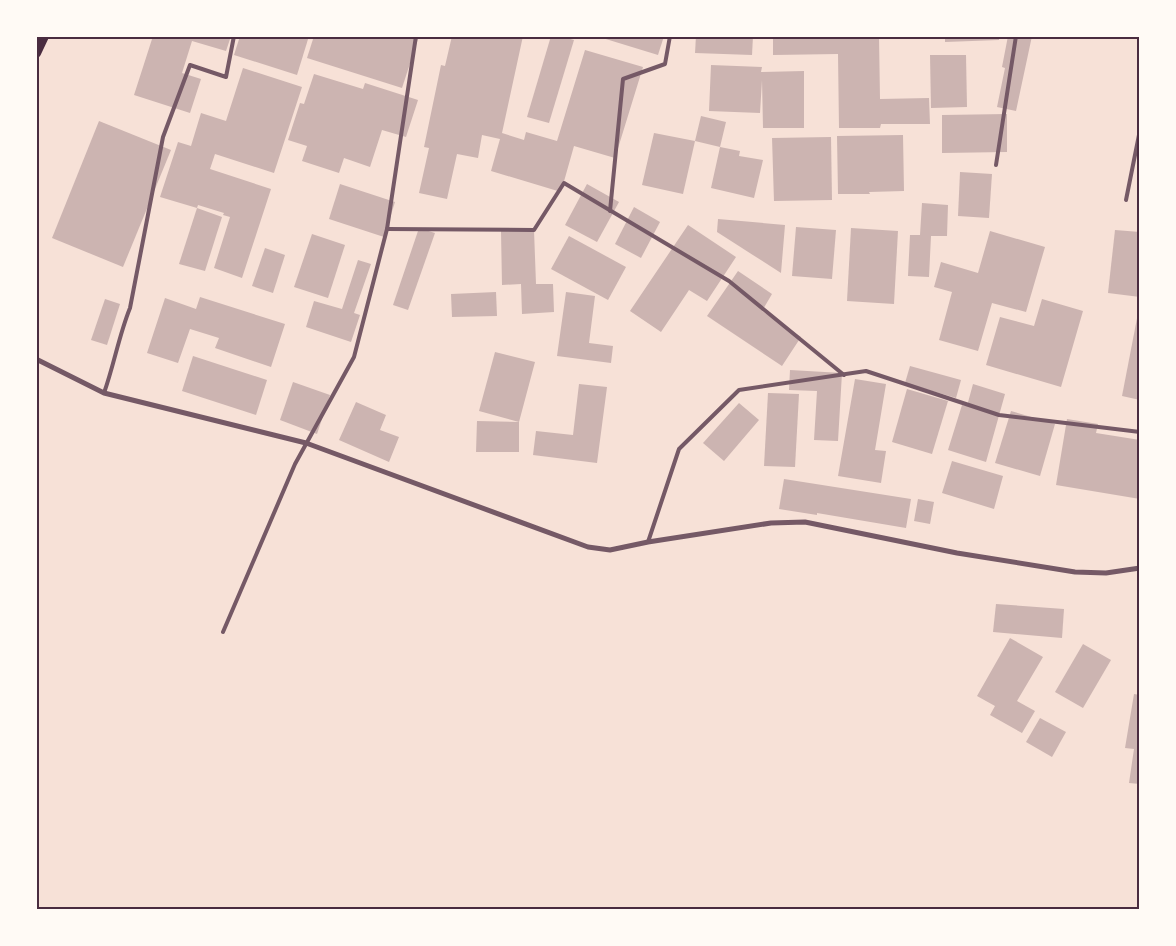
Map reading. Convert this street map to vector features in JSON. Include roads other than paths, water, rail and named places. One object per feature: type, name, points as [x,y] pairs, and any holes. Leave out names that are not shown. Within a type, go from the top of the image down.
[{"type":"main road","points":[[36,53],[44,36]]},
{"type":"street","points":[[36,359],[104,393],[306,443],[588,547],[610,550],[648,542],[772,523],[805,522],[957,553],[1075,572],[1106,573],[1140,568]]},
{"type":"lane","points":[[104,393],[130,308],[163,137],[190,65],[226,77],[234,36]]},
{"type":"lane","points":[[223,632],[294,464],[354,357],[387,229],[416,36]]},
{"type":"lane","points":[[610,210],[623,79],[665,64],[670,36]]},
{"type":"lane","points":[[996,165],[1016,36]]},
{"type":"lane","points":[[1126,200],[1140,130]]},
{"type":"lane","points":[[387,229],[534,230],[564,183],[729,281],[844,374]]},
{"type":"lane","points":[[648,542],[679,449],[739,390],[866,371],[999,415],[1140,432]]}]
